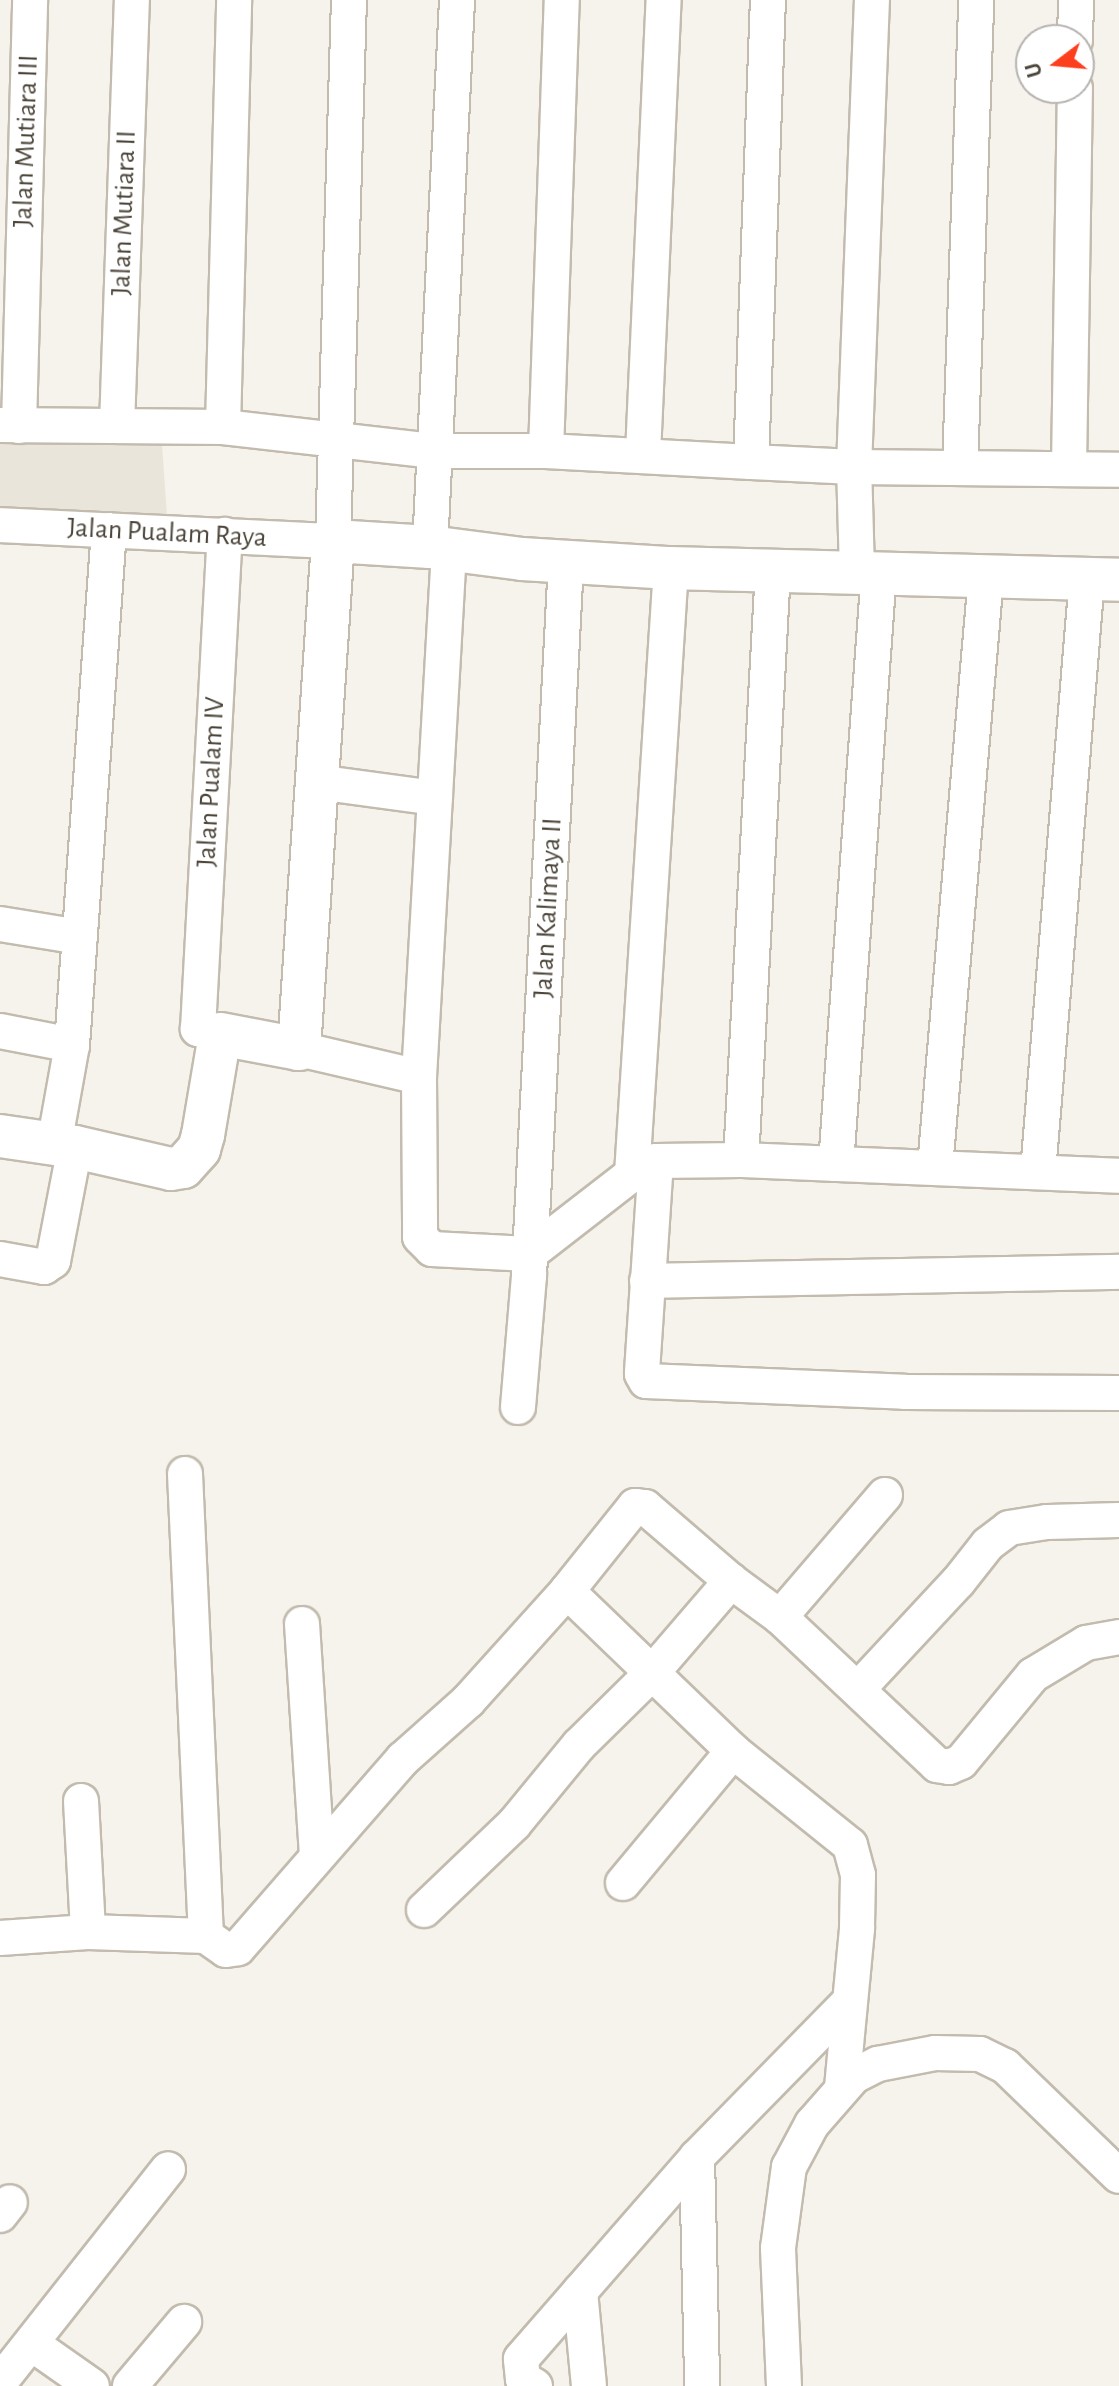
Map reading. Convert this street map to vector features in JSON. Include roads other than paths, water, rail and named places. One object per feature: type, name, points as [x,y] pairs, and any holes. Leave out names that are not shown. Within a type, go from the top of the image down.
[{"type":"street","name":"Jalan Mutiara III","points":[[9,425],[30,0]]},
{"type":"street","name":"Jalan Mutiara II","points":[[117,426],[132,0]]},
{"type":"street","points":[[223,427],[234,0]]},
{"type":"street","points":[[299,1049],[333,541],[349,0]]},
{"type":"street","points":[[457,0],[435,451],[440,549],[435,798],[419,1077],[420,1237],[432,1249],[529,1254],[644,1167],[741,1160],[1119,1176]]},
{"type":"street","points":[[546,451],[562,0]]},
{"type":"street","points":[[643,454],[664,0]]},
{"type":"street","points":[[751,462],[768,0]]},
{"type":"street","points":[[836,1164],[868,572],[854,467],[872,0]]},
{"type":"street","points":[[960,467],[976,0]]},
{"type":"street","points":[[1075,24],[1076,0]]},
{"type":"street","points":[[1069,467],[1075,104]]},
{"type":"street","points":[[9,425],[223,427],[435,451],[643,454],[854,467],[1069,467],[1119,470]]},
{"type":"street","name":"Jalan Pualam Raya","points":[[0,525],[333,541]]},
{"type":"street","points":[[0,1259],[44,1267],[53,1261],[65,1146],[109,530]]},
{"type":"street","name":"Jalan Pualam IV","points":[[209,1031],[225,535]]},
{"type":"street","points":[[333,541],[566,563],[1103,579],[1038,1172]]},
{"type":"street","name":"Jalan Kalimaya II","points":[[518,1407],[566,563]]},
{"type":"street","points":[[671,568],[644,1167],[647,1281],[642,1374],[646,1381],[654,1383],[905,1392],[1119,1393]]},
{"type":"street","points":[[741,1160],[773,570]]},
{"type":"street","points":[[935,1167],[986,577]]},
{"type":"street","points":[[317,782],[435,798]]},
{"type":"street","points":[[0,924],[80,937]]},
{"type":"street","points":[[0,1031],[72,1045]]},
{"type":"street","points":[[0,1136],[65,1146],[171,1169],[183,1167],[199,1149],[203,1135],[209,1031],[419,1077]]},
{"type":"street","points":[[647,1281],[1119,1272]]},
{"type":"street","points":[[185,1474],[206,1936]]},
{"type":"street","points":[[780,1617],[885,1495]]},
{"type":"street","points":[[0,1938],[88,1932],[206,1936],[226,1950],[238,1948],[403,1759],[468,1701],[567,1591],[635,1506],[645,1507],[731,1581],[780,1617],[859,1688],[937,1765],[949,1767],[961,1762],[1033,1675],[1086,1643],[1119,1637]]},
{"type":"street","points":[[859,1688],[958,1582],[988,1544],[1009,1528],[1047,1522],[1119,1520]]},
{"type":"street","points":[[424,1910],[514,1824],[579,1745],[651,1674],[731,1581]]},
{"type":"street","points":[[567,1591],[733,1751],[850,1845],[858,1875],[857,1929],[842,2088]]},
{"type":"street","points":[[302,1624],[317,1855]]},
{"type":"street","points":[[623,1883],[733,1751]]},
{"type":"street","points":[[81,1801],[88,1932]]},
{"type":"street","points":[[535,2386],[523,2379],[521,2359],[697,2157],[848,2003]]},
{"type":"street","points":[[784,2386],[778,2248],[789,2167],[812,2124],[854,2076],[878,2064],[935,2053],[980,2054],[1005,2066],[1119,2176]]},
{"type":"street","points":[[697,2157],[702,2386]]},
{"type":"street","points":[[92,2386],[11,2362],[168,2169]]},
{"type":"street","points":[[580,2291],[589,2386]]},
{"type":"street","points":[[130,2386],[184,2322]]}]
